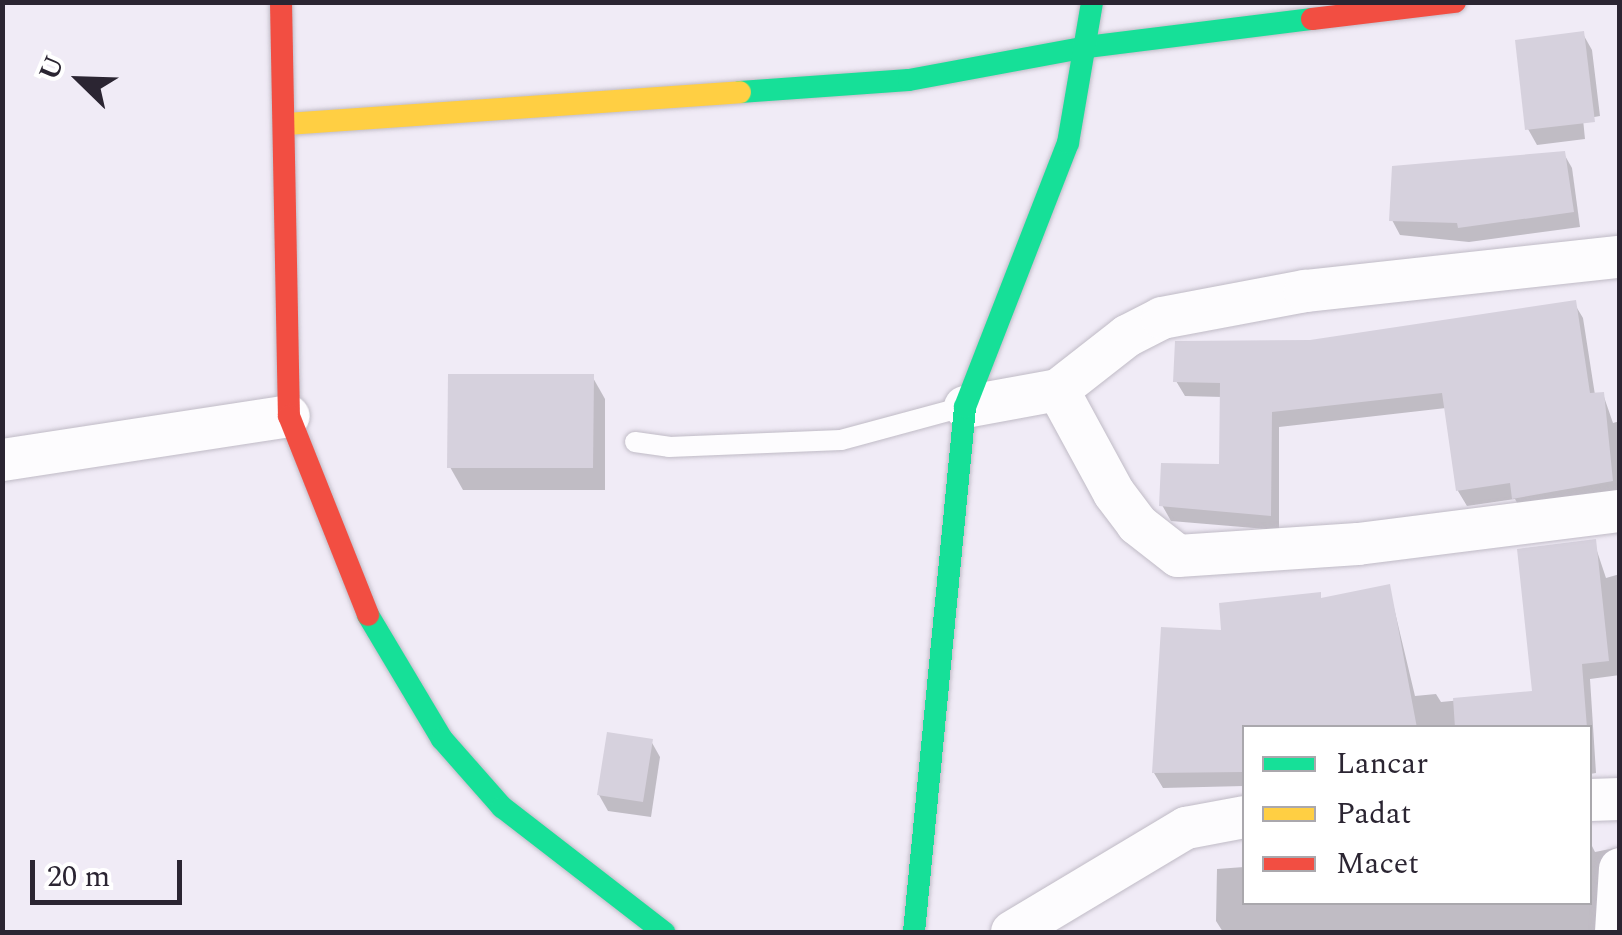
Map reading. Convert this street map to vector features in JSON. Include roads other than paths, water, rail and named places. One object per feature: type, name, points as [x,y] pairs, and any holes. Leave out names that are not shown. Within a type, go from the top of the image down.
[{"type":"street","points":[[281,2],[287,124],[289,416],[380,642],[442,739],[502,807],[664,932]]},
{"type":"street","points":[[914,932],[965,407],[1068,143],[1092,2]]},
{"type":"street","points":[[287,124],[870,84],[1087,47],[1455,2]]},
{"type":"street","points":[[965,407],[1058,390],[1126,336],[1162,318],[1306,291],[1620,257]]},
{"type":"street","points":[[1058,390],[1114,493],[1137,524],[1178,556],[1358,544],[1620,511]]},
{"type":"street","points":[[2,460],[289,416]]},
{"type":"street","points":[[1592,800],[1620,799]]},
{"type":"street","points":[[1012,932],[1186,828],[1242,818]]},
{"type":"street","points":[[1616,932],[1620,869]]},
{"type":"lane","points":[[636,442],[669,448],[841,440],[965,407]]}]
